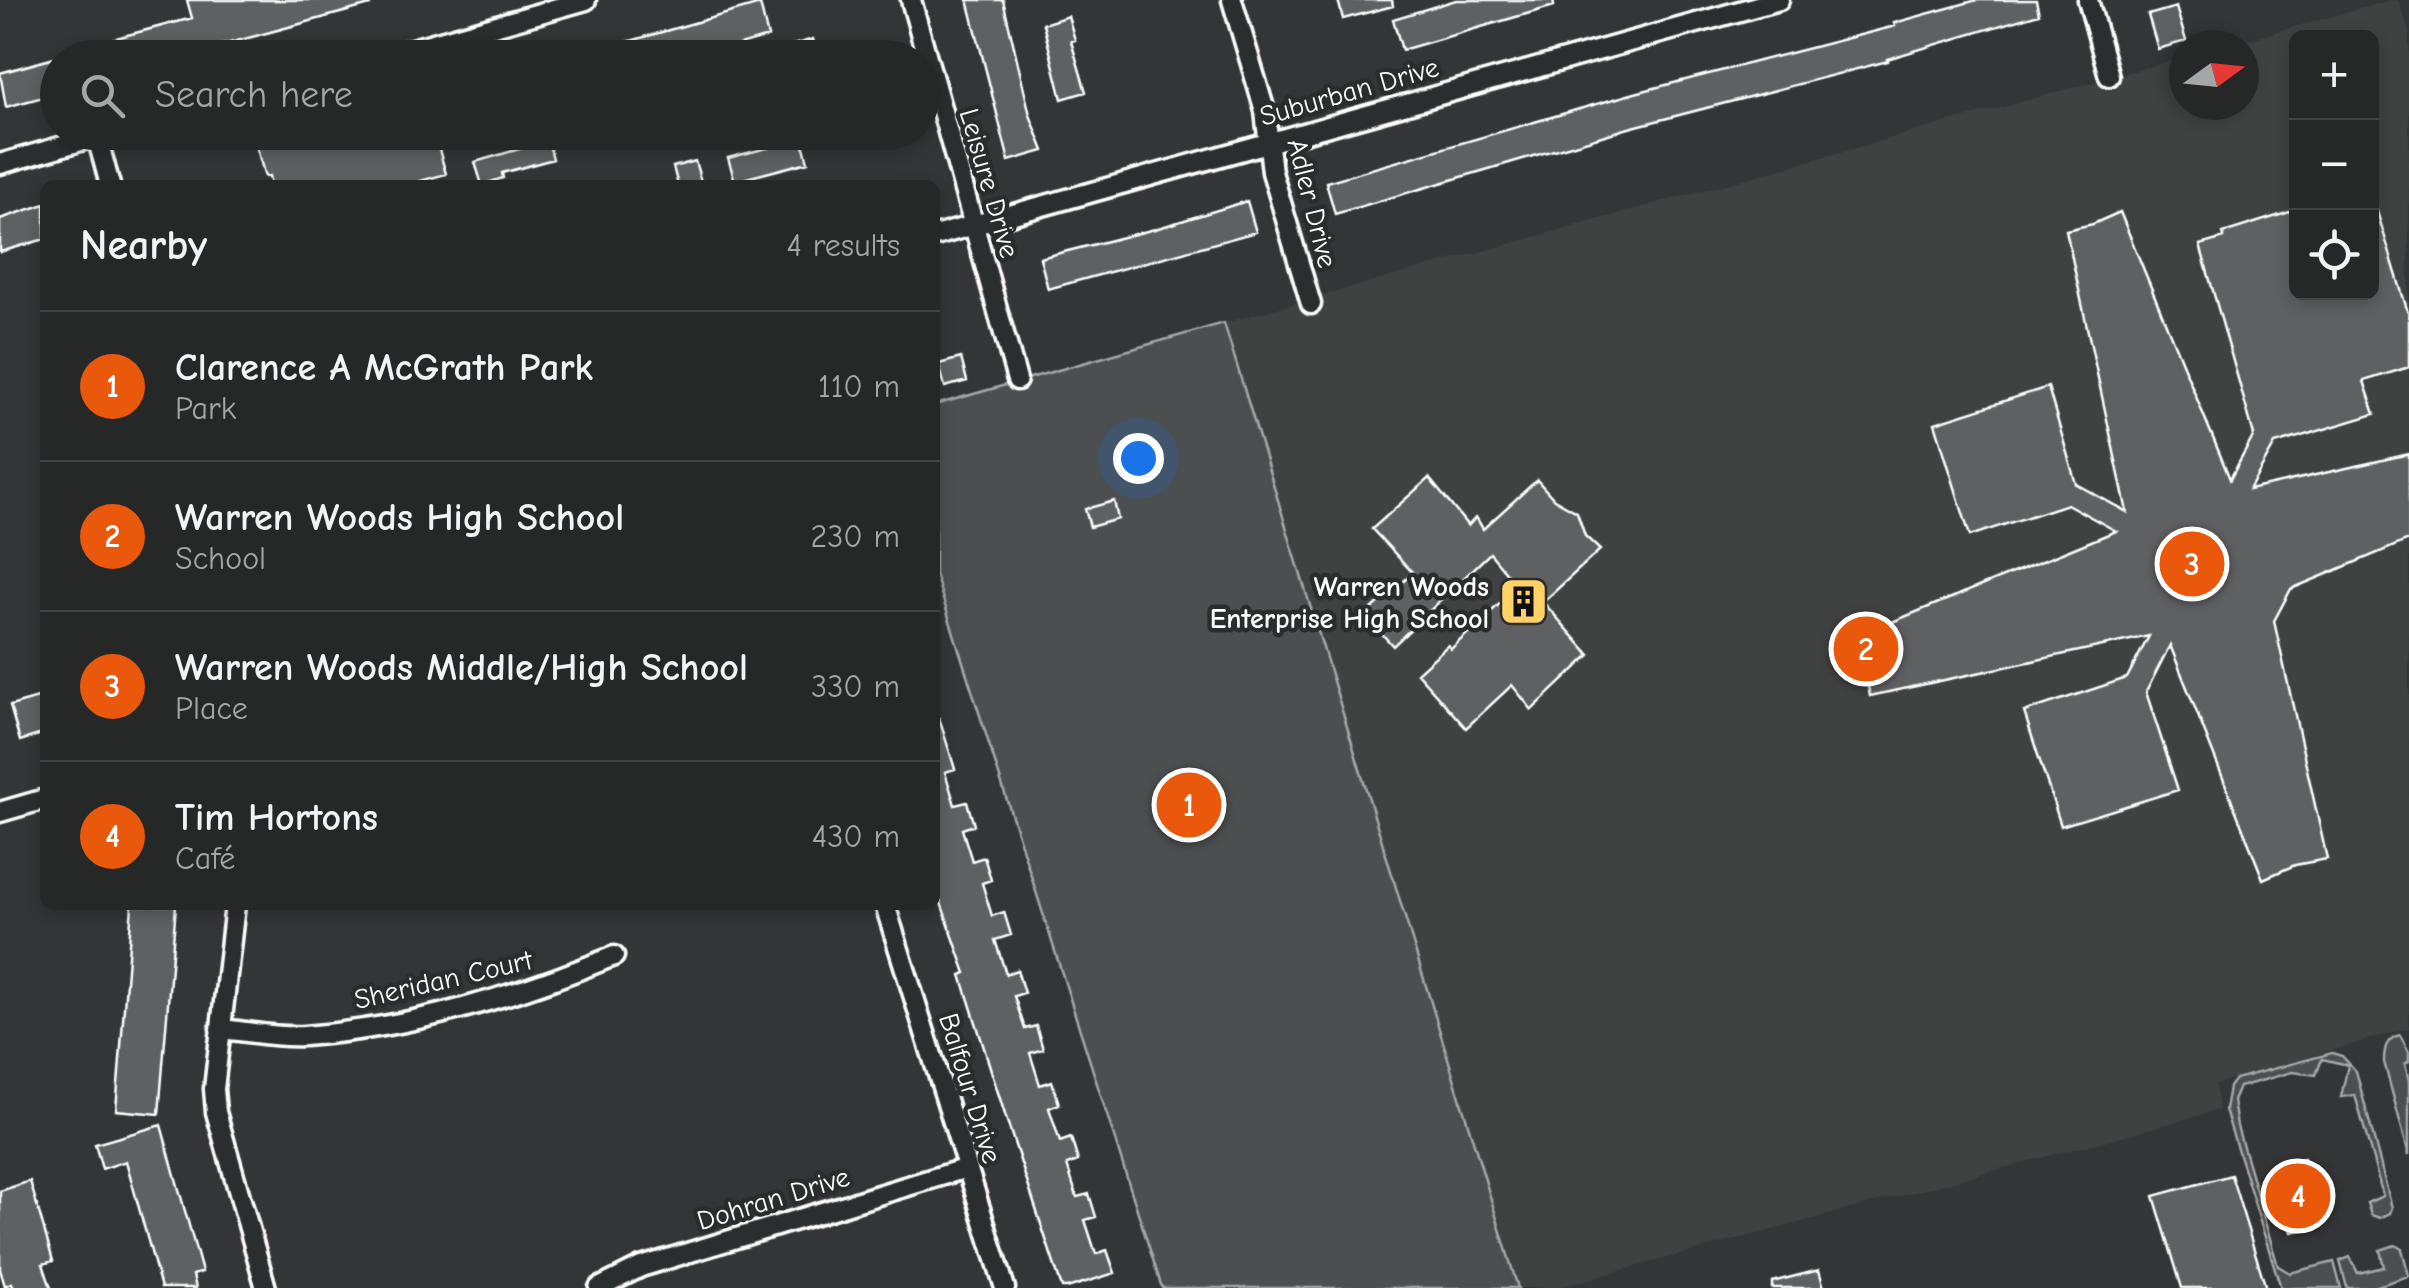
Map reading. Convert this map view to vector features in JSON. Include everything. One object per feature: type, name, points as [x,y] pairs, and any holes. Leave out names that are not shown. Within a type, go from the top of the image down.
[{"type":"street","points":[[444,40],[586,0]]},
{"type":"street","name":"Leisure Drive","points":[[910,0],[921,40]]},
{"type":"street","name":"Adler Drive","points":[[1232,0],[1264,111],[1272,172],[1311,304]]},
{"type":"street","name":"Suburban Drive","points":[[940,235],[1779,0]]},
{"type":"street","points":[[2088,0],[2109,76]]},
{"type":"street","name":"Leisure Drive","points":[[940,107],[1017,380]]},
{"type":"street","points":[[0,164],[50,150]]},
{"type":"street","points":[[106,150],[109,180]]},
{"type":"street","points":[[0,812],[40,800]]},
{"type":"street","points":[[234,910],[220,1029],[216,1112],[266,1288]]},
{"type":"street","name":"Balfour Drive","points":[[887,910],[1005,1288]]},
{"type":"street","name":"Sheridan Court","points":[[220,1029],[303,1036],[408,1022],[546,984],[614,956]]},
{"type":"street","name":"Dohran Drive","points":[[600,1288],[641,1267],[966,1168]]},
{"type":"shaded area","points":[[2398,0],[2409,31],[2409,1028],[2215,1084],[2219,1110],[1556,1288],[1518,1288],[1224,323],[2169,61],[2169,120],[2259,120],[2259,36]]},
{"type":"shaded area","points":[[1224,323],[1518,1288],[1162,1288],[940,590],[940,404]]},
{"type":"shaded area","points":[[2400,1035],[2409,1052],[2405,1064],[2409,1081],[2409,1155],[2384,1062],[2387,1045]]},
{"type":"shaded area","points":[[2332,1053],[2342,1056],[2356,1071],[2392,1208],[2380,1218],[2371,1215],[2367,1203],[2383,1196],[2355,1095],[2341,1097],[2348,1065],[2322,1059],[2316,1075],[2292,1072],[2239,1087],[2233,1101],[2237,1126],[2278,1266],[2290,1273],[2334,1262],[2341,1288],[2281,1288],[2225,1110],[2229,1087],[2235,1079]]},
{"type":"shaded area","points":[[2395,1245],[2402,1249],[2409,1276],[2371,1288],[2347,1288],[2340,1261],[2350,1257],[2358,1273],[2384,1267],[2380,1250]]},
{"type":"building","points":[[187,0],[370,0],[370,5],[241,40],[109,40],[192,18]]},
{"type":"building","points":[[968,0],[1003,0],[1030,115],[1044,151],[1009,161]]},
{"type":"building","points":[[1338,0],[1392,0],[1393,6],[1343,19]]},
{"type":"building","points":[[1456,0],[1553,0],[1554,6],[1402,50],[1393,19]]},
{"type":"building","points":[[1977,0],[2036,0],[2039,14],[1888,61],[1629,128],[1335,214],[1326,182]]},
{"type":"building","points":[[760,4],[768,37],[758,40],[634,40]]},
{"type":"building","points":[[2176,7],[2183,30],[2169,30],[2169,46],[2158,49],[2148,15]]},
{"type":"building","points":[[1068,16],[1086,92],[1062,99],[1043,24]]},
{"type":"building","points":[[40,62],[40,98],[6,107],[0,73]]},
{"type":"building","points":[[257,150],[439,150],[446,174],[424,180],[265,177]]},
{"type":"building","points":[[516,150],[551,150],[553,159],[502,173],[503,178],[497,180],[480,180],[475,162]]},
{"type":"building","points":[[759,150],[805,150],[808,162],[735,180],[728,158]]},
{"type":"building","points":[[695,161],[701,180],[677,180],[673,167]]},
{"type":"building","points":[[1247,201],[1256,232],[1048,289],[1040,258]]},
{"type":"building","points":[[40,206],[40,240],[0,252],[0,219]]},
{"type":"building","points":[[2120,212],[2230,479],[2254,435],[2200,245],[2224,238],[2223,233],[2289,212],[2289,300],[2379,300],[2379,218],[2409,316],[2409,367],[2364,381],[2375,414],[2275,444],[2249,490],[2409,454],[2409,540],[2291,589],[2274,621],[2327,859],[2295,865],[2263,879],[2170,645],[2146,692],[2178,790],[2061,826],[2024,712],[2127,678],[2149,636],[1870,696],[1864,668],[1850,639],[2116,531],[2067,504],[1970,536],[1935,423],[2048,387],[2076,484],[2127,512],[2066,230]]},
{"type":"building","points":[[961,358],[967,381],[945,387],[940,364]]},
{"type":"building","name":"Warren Woods Enterprise High School","points":[[1429,478],[1468,526],[1476,517],[1483,529],[1537,480],[1554,499],[1577,512],[1585,536],[1600,550],[1543,602],[1590,655],[1532,710],[1512,685],[1466,728],[1417,673],[1448,645],[1451,649],[1518,587],[1490,553],[1393,646],[1365,615],[1413,573],[1372,529]]},
{"type":"building","points":[[1114,501],[1118,519],[1090,527],[1085,509]]},
{"type":"building","points":[[40,697],[40,735],[20,741],[10,706]]},
{"type":"building","points":[[940,721],[955,769],[945,772],[955,805],[967,802],[974,825],[962,829],[972,861],[984,857],[991,880],[982,883],[992,916],[1004,912],[1011,935],[995,940],[1006,974],[1017,970],[1024,993],[1014,996],[1025,1029],[1036,1026],[1043,1049],[1030,1053],[1040,1085],[1052,1081],[1059,1104],[1049,1108],[1060,1142],[1071,1138],[1078,1161],[1067,1165],[1077,1197],[1089,1194],[1096,1217],[1085,1220],[1096,1254],[1107,1250],[1115,1273],[1062,1288],[961,975],[966,973],[940,900]]},
{"type":"building","points":[[132,910],[176,910],[159,1114],[116,1110]]},
{"type":"building","points":[[161,1125],[202,1272],[193,1275],[196,1288],[161,1288],[126,1161],[102,1169],[95,1144]]},
{"type":"building","points":[[2304,1158],[2322,1225],[2292,1232],[2273,1167]]},
{"type":"building","points":[[2231,1175],[2266,1288],[2182,1288],[2154,1196]]},
{"type":"building","points":[[30,1181],[53,1261],[43,1264],[51,1288],[14,1288],[12,1283],[5,1286],[0,1269],[0,1191]]},
{"type":"building","points":[[1819,1270],[1824,1288],[1772,1288],[1772,1282]]},
{"type":"place","name":"Warren Woods Middle/High School","points":[[2192,564]]},
{"type":"place","name":"Warren Woods Enterprise High School","points":[[1524,602]]},
{"type":"place","name":"Warren Woods High School","points":[[1866,649]]},
{"type":"place","name":"Clarence A McGrath Park","points":[[1189,805]]},
{"type":"place","name":"Tim Hortons","points":[[2298,1196]]}]
